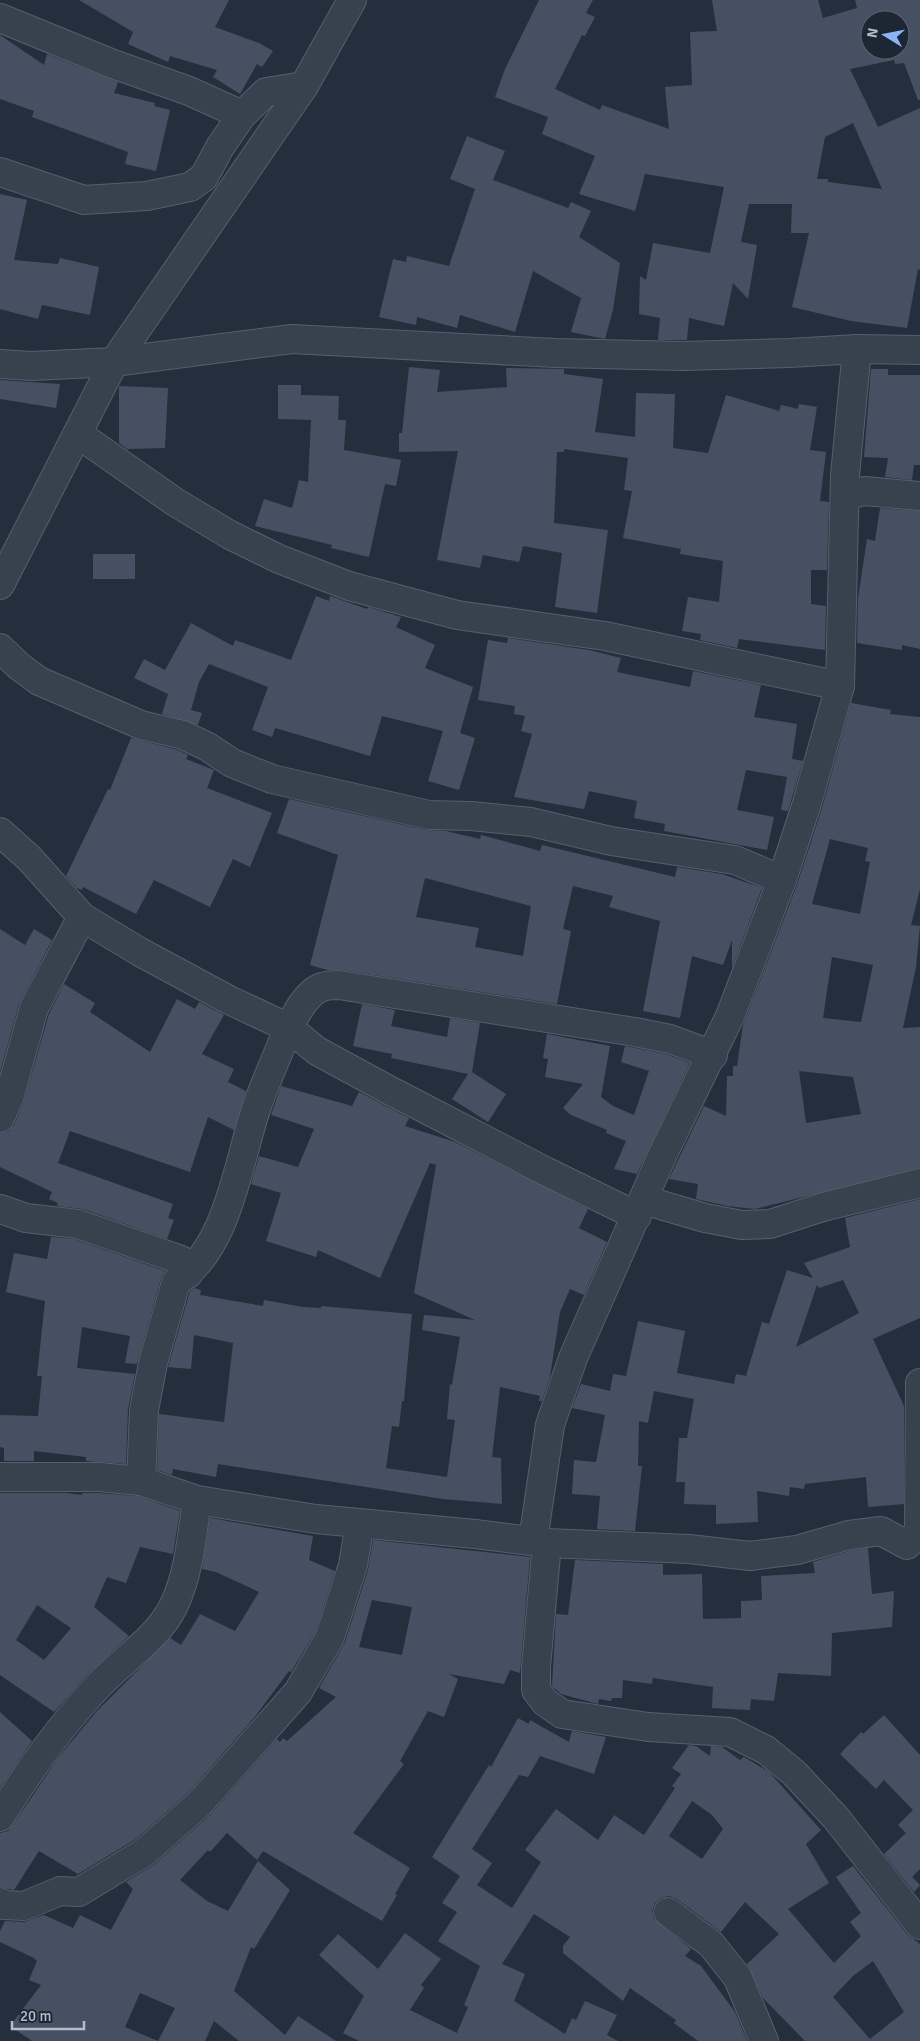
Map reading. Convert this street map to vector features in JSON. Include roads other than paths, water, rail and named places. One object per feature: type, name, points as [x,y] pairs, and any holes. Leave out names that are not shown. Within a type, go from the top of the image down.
[{"type":"street","points":[[0,585],[114,362],[304,86],[352,0]]},
{"type":"street","points":[[0,18],[114,64],[189,91],[242,115]]},
{"type":"street","points":[[0,172],[84,200],[147,196],[190,187],[204,177],[220,147],[242,115],[266,92],[304,86]]},
{"type":"street","points":[[0,364],[32,366],[114,362],[292,339],[555,353],[673,356],[857,349],[920,350]]},
{"type":"street","points":[[857,349],[846,495],[840,686],[807,802],[782,880],[730,1016],[663,1154],[573,1358],[550,1425],[540,1542],[536,1690],[545,1702],[562,1714],[648,1727],[730,1732],[766,1750],[794,1773],[836,1818],[920,1925]]},
{"type":"street","points":[[78,434],[175,502],[230,534],[279,560],[349,586],[457,615],[605,636],[840,686]]},
{"type":"street","points":[[846,495],[864,491],[920,496]]},
{"type":"street","points":[[0,648],[20,667],[39,681],[141,725],[183,735],[208,747],[232,763],[272,779],[429,815],[471,816],[531,822],[611,840],[735,860],[782,880]]},
{"type":"street","points":[[0,832],[29,858],[82,917],[140,952],[229,1000],[289,1028],[317,1051],[545,1172],[640,1208],[742,1225],[770,1224],[823,1207],[920,1183]]},
{"type":"street","points":[[0,1118],[8,1098],[34,1008],[82,917]]},
{"type":"street","points":[[141,1481],[144,1410],[153,1363],[176,1282],[188,1274],[205,1252],[221,1224],[257,1106],[289,1028],[311,994],[324,986],[339,985],[635,1032],[670,1039],[712,1055]]},
{"type":"street","points":[[0,1209],[26,1218],[78,1224],[181,1260],[188,1274]]},
{"type":"street","points":[[0,1477],[99,1477],[141,1481],[198,1500],[360,1524],[540,1542],[689,1549],[750,1556],[797,1550],[849,1535],[881,1531],[907,1545],[920,1530],[920,1384]]},
{"type":"street","points":[[0,1816],[25,1775],[85,1699],[113,1670],[162,1626],[174,1606],[181,1586],[198,1500]]},
{"type":"street","points":[[0,1902],[4,1905],[24,1906],[60,1892],[79,1892],[145,1852],[200,1803],[298,1692],[325,1645],[338,1617],[353,1565],[360,1524]]},
{"type":"street","points":[[668,1912],[712,1944],[738,1978],[764,2041]]}]
